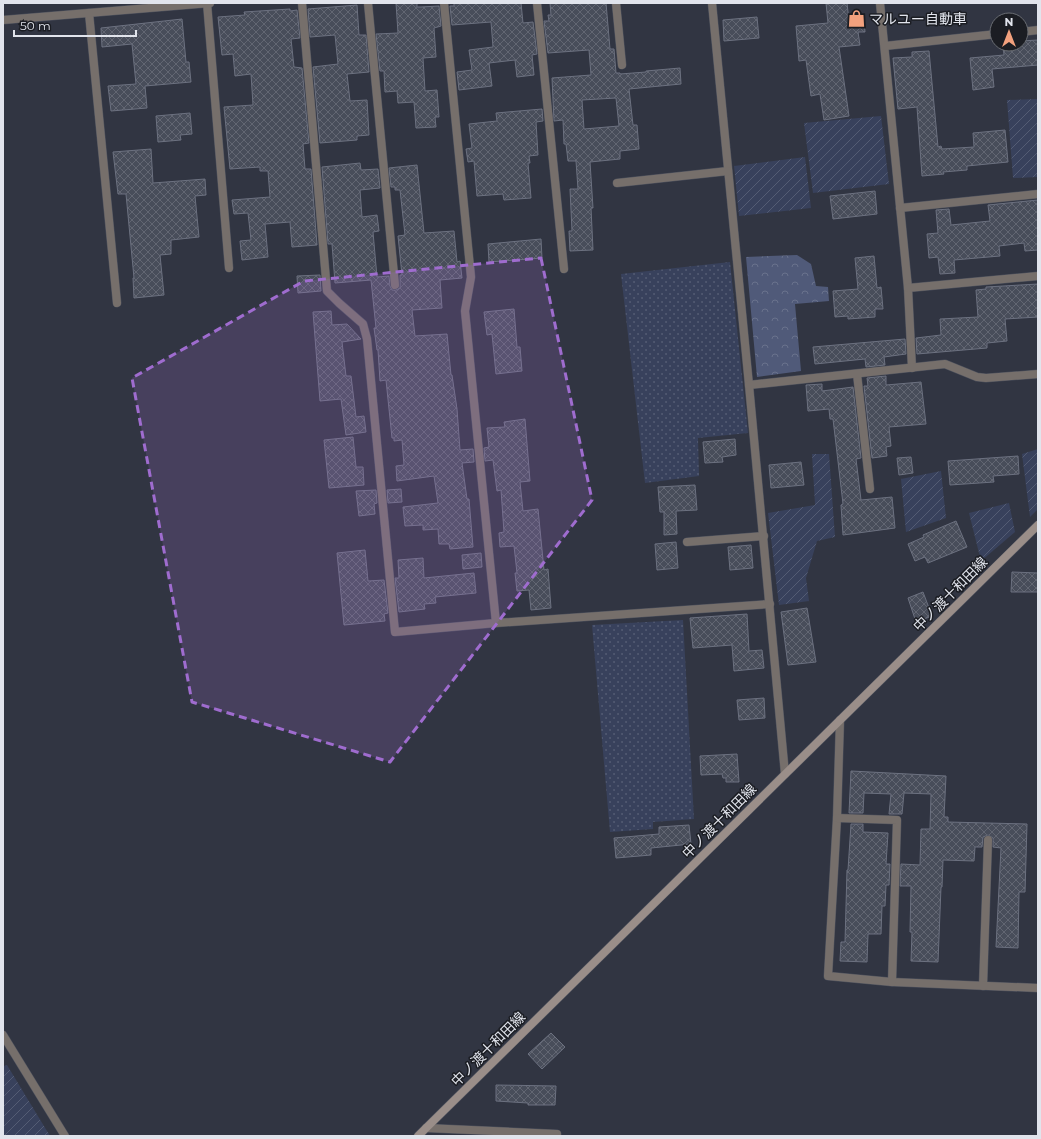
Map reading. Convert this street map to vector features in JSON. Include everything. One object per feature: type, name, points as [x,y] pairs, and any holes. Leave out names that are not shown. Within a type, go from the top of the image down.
[{"type":"main road","name":"中ノ渡十和田線","points":[[418,1136],[1038,525]]},
{"type":"street","points":[[3,20],[208,3],[229,268]]},
{"type":"street","points":[[302,3],[327,291],[363,324],[367,339],[394,632],[496,623],[770,604]]},
{"type":"street","points":[[368,3],[395,285]]},
{"type":"street","points":[[444,3],[471,277],[465,311],[496,623]]},
{"type":"street","points":[[537,3],[564,268]]},
{"type":"street","points":[[616,3],[622,65]]},
{"type":"street","points":[[712,3],[750,385],[785,774]]},
{"type":"street","points":[[880,3],[908,288],[912,368]]},
{"type":"street","points":[[90,13],[117,303]]},
{"type":"street","points":[[885,46],[989,35]]},
{"type":"street","points":[[617,183],[728,171]]},
{"type":"street","points":[[900,208],[1038,194]]},
{"type":"street","points":[[908,288],[1038,276]]},
{"type":"street","points":[[750,385],[945,364],[977,377],[986,378],[1038,374]]},
{"type":"street","points":[[857,374],[870,490]]},
{"type":"street","points":[[687,542],[764,536]]},
{"type":"street","points":[[840,720],[837,818],[828,976],[892,982],[1038,988]]},
{"type":"street","points":[[837,818],[898,820],[892,982]]},
{"type":"street","points":[[983,986],[988,840]]},
{"type":"street","points":[[3,1035],[65,1136]]},
{"type":"street","points":[[426,1128],[557,1134]]},
{"type":"highlighted area","points":[[541,258],[592,500],[390,762],[192,702],[132,378],[304,281]]},
{"type":"shaded area","points":[[1038,99],[1038,177],[1013,178],[1007,100]]},
{"type":"shaded area","points":[[881,116],[889,184],[813,193],[804,123]]},
{"type":"shaded area","points":[[805,157],[811,208],[739,216],[734,166]]},
{"type":"shaded area","points":[[730,262],[748,433],[698,438],[699,476],[645,483],[621,274]]},
{"type":"shaded area","points":[[1038,449],[1038,509],[1030,517],[1022,454]]},
{"type":"shaded area","points":[[812,454],[829,454],[835,537],[817,541],[806,578],[809,601],[779,605],[768,513],[815,505]]},
{"type":"shaded area","points":[[941,471],[946,518],[906,532],[901,479]]},
{"type":"shaded area","points":[[1009,503],[1015,532],[981,561],[969,513]]},
{"type":"shaded area","points":[[683,620],[694,819],[653,822],[653,829],[610,832],[592,625]]},
{"type":"shaded area","points":[[6,1065],[50,1136],[3,1136],[3,1067]]},
{"type":"green space","points":[[797,255],[811,264],[816,286],[828,287],[829,301],[795,304],[801,371],[757,377],[746,257]]},
{"type":"building","points":[[396,3],[417,3],[417,7],[439,6],[441,26],[434,28],[436,57],[423,58],[425,91],[437,90],[439,117],[435,117],[436,127],[416,128],[414,102],[398,103],[397,91],[385,92],[384,71],[380,71],[376,34],[398,33]]},
{"type":"building","points":[[454,3],[521,3],[523,23],[533,22],[537,54],[532,55],[534,75],[517,77],[515,60],[489,63],[492,86],[459,90],[457,72],[472,70],[469,50],[493,47],[491,22],[452,25],[450,6],[454,6]]},
{"type":"building","points":[[550,3],[606,3],[610,49],[614,49],[616,73],[646,72],[680,68],[681,84],[629,89],[633,125],[637,125],[639,149],[620,151],[620,159],[590,162],[593,208],[591,208],[593,250],[570,251],[569,231],[572,231],[570,189],[578,189],[576,161],[568,161],[566,144],[564,144],[563,120],[554,121],[552,78],[591,75],[589,50],[548,53],[544,21],[549,21],[548,15],[551,15]],"holes":[[[616,98],[619,126],[584,129],[582,100]]]},
{"type":"building","points":[[826,3],[847,3],[849,21],[864,19],[865,32],[858,32],[860,45],[839,47],[849,116],[824,120],[820,94],[811,96],[806,60],[799,61],[796,26],[828,23]]},
{"type":"building","points":[[357,5],[359,35],[366,35],[369,72],[347,74],[350,101],[367,100],[369,135],[357,136],[357,140],[320,143],[313,67],[338,64],[335,35],[310,37],[308,9]]},
{"type":"building","points":[[290,9],[290,11],[297,10],[300,38],[291,39],[294,67],[302,68],[309,143],[303,144],[305,169],[311,169],[317,245],[292,247],[290,222],[265,224],[268,257],[242,260],[240,241],[251,240],[248,213],[234,214],[232,200],[270,197],[268,171],[260,171],[260,167],[230,169],[224,107],[253,105],[251,74],[235,76],[233,54],[222,55],[218,17],[245,15],[244,12]]},
{"type":"building","points":[[757,17],[759,38],[724,41],[723,20]]},
{"type":"building","points":[[182,19],[186,62],[189,62],[191,82],[145,86],[147,108],[111,111],[108,86],[136,84],[132,44],[102,47],[101,28]]},
{"type":"building","points":[[1038,40],[1038,65],[992,69],[994,87],[973,90],[970,58],[1004,55],[1004,52],[1029,52],[1029,41]]},
{"type":"building","points":[[929,51],[938,147],[941,146],[942,149],[974,147],[973,133],[1005,130],[1008,162],[967,166],[967,170],[922,176],[917,107],[898,109],[893,58],[912,57],[912,52]]},
{"type":"building","points":[[542,109],[543,121],[536,122],[538,155],[529,156],[530,163],[528,163],[531,198],[504,200],[503,194],[477,196],[474,161],[468,162],[466,149],[472,148],[469,124],[497,121],[496,113]]},
{"type":"building","points":[[190,113],[192,134],[180,135],[181,140],[158,142],[156,116]]},
{"type":"building","points":[[151,149],[153,183],[205,179],[206,195],[195,196],[199,237],[171,240],[171,254],[160,255],[164,295],[134,298],[134,278],[126,194],[118,194],[113,152]]},
{"type":"building","points":[[360,163],[361,170],[378,169],[380,188],[360,190],[362,217],[377,215],[379,231],[373,232],[377,277],[389,276],[392,290],[400,288],[400,275],[402,275],[398,236],[405,235],[400,190],[395,190],[395,187],[391,187],[389,168],[417,165],[424,233],[454,231],[457,262],[460,261],[462,278],[440,280],[442,308],[412,310],[415,336],[447,334],[451,375],[457,409],[460,450],[473,449],[474,462],[462,463],[467,499],[469,499],[473,547],[450,549],[449,544],[439,544],[438,529],[423,530],[423,525],[405,526],[403,507],[438,503],[434,476],[397,481],[396,466],[404,465],[402,440],[394,441],[394,438],[392,438],[386,380],[380,381],[378,350],[374,328],[376,328],[371,280],[335,283],[332,244],[328,244],[322,167]]},
{"type":"building","points":[[875,191],[877,214],[833,219],[830,196]]},
{"type":"building","points":[[1038,200],[1038,250],[1025,251],[1024,243],[999,246],[1000,256],[954,260],[955,273],[940,274],[938,257],[929,258],[927,234],[938,233],[936,210],[949,209],[951,225],[990,221],[988,205]]},
{"type":"building","points":[[541,239],[542,258],[489,262],[488,244]]},
{"type":"building","points":[[874,256],[877,288],[881,287],[883,309],[875,309],[875,317],[848,319],[848,316],[835,317],[833,291],[858,289],[855,258]]},
{"type":"building","points":[[320,275],[321,291],[298,293],[297,276]]},
{"type":"building","points":[[1038,284],[1038,317],[1005,319],[1007,341],[987,343],[987,348],[917,354],[916,338],[941,335],[940,319],[978,317],[976,290],[986,289],[986,287]]},
{"type":"building","points":[[514,309],[517,347],[520,347],[522,371],[496,374],[492,334],[487,335],[484,312]]},
{"type":"building","points":[[331,311],[332,325],[347,324],[361,339],[342,342],[346,376],[351,376],[356,417],[364,416],[366,432],[346,435],[341,399],[320,401],[313,312]]},
{"type":"building","points":[[905,339],[906,354],[884,357],[885,365],[866,367],[865,359],[815,364],[813,347]]},
{"type":"building","points":[[886,376],[886,385],[921,382],[926,424],[889,427],[891,446],[886,447],[887,456],[872,458],[864,386],[868,386],[867,378]]},
{"type":"building","points":[[822,384],[822,391],[853,387],[861,458],[856,459],[861,500],[892,497],[895,528],[843,535],[841,505],[843,504],[833,419],[830,419],[829,409],[808,411],[806,385]]},
{"type":"building","points":[[525,419],[530,481],[520,482],[523,511],[538,509],[544,570],[548,569],[551,608],[531,610],[529,590],[517,591],[514,546],[500,547],[499,533],[504,532],[501,490],[497,491],[493,460],[485,461],[484,448],[489,447],[487,428],[505,427],[504,422]]},
{"type":"building","points":[[353,437],[356,467],[363,467],[364,485],[329,488],[324,440]]},
{"type":"building","points":[[735,439],[736,455],[722,457],[723,462],[705,463],[703,442]]},
{"type":"building","points":[[1018,456],[1019,474],[993,476],[994,482],[950,485],[948,461]]},
{"type":"building","points":[[911,457],[913,473],[899,475],[897,458]]},
{"type":"building","points":[[801,462],[804,485],[771,488],[769,465]]},
{"type":"building","points":[[695,485],[697,510],[676,511],[677,534],[664,535],[664,512],[660,512],[658,487]]},
{"type":"building","points":[[401,489],[402,502],[388,503],[387,490]]},
{"type":"building","points":[[376,490],[377,503],[374,504],[375,514],[359,516],[356,491]]},
{"type":"building","points":[[956,521],[967,547],[928,563],[925,557],[915,561],[908,544],[924,537],[923,535]]},
{"type":"building","points":[[676,542],[678,568],[657,570],[655,544]]},
{"type":"building","points":[[751,545],[753,568],[730,570],[728,547]]},
{"type":"building","points":[[365,550],[368,581],[384,580],[388,613],[384,614],[385,621],[344,625],[337,553]]},
{"type":"building","points":[[481,553],[482,567],[463,569],[462,555]]},
{"type":"building","points":[[423,558],[424,578],[474,573],[476,593],[435,597],[436,603],[424,604],[425,609],[399,612],[395,578],[399,578],[398,560]]},
{"type":"building","points":[[1012,572],[1038,573],[1038,592],[1011,592]]},
{"type":"building","points":[[923,592],[932,616],[916,622],[908,598]]},
{"type":"building","points":[[807,608],[816,662],[788,665],[781,612]]},
{"type":"building","points":[[747,614],[749,651],[762,650],[764,668],[734,671],[732,645],[693,648],[690,618]]},
{"type":"building","points":[[764,698],[765,718],[739,720],[737,700]]},
{"type":"building","points":[[737,754],[739,782],[726,782],[726,778],[723,778],[722,774],[701,775],[700,756]]},
{"type":"building","points":[[851,771],[946,776],[944,817],[948,817],[948,822],[1027,824],[1025,892],[1019,892],[1018,948],[996,947],[1001,848],[993,847],[993,838],[988,835],[983,837],[982,847],[975,847],[974,861],[943,860],[938,962],[911,961],[911,886],[900,886],[901,864],[920,865],[921,829],[930,829],[931,794],[904,793],[902,814],[889,814],[891,794],[864,793],[863,813],[849,813]]},
{"type":"building","points":[[851,824],[863,824],[863,832],[888,833],[886,864],[890,864],[889,885],[886,885],[885,906],[882,906],[881,934],[868,934],[867,962],[840,961],[841,942],[845,942],[847,870]]},
{"type":"building","points":[[689,825],[691,844],[651,848],[651,855],[616,858],[614,838],[659,834],[659,827]]},
{"type":"building","points":[[551,1033],[565,1047],[542,1069],[528,1054]]},
{"type":"building","points":[[496,1085],[556,1086],[555,1105],[528,1105],[528,1103],[496,1101]]},
{"type":"place","name":"マルユー自動車","points":[[856,19]]}]
